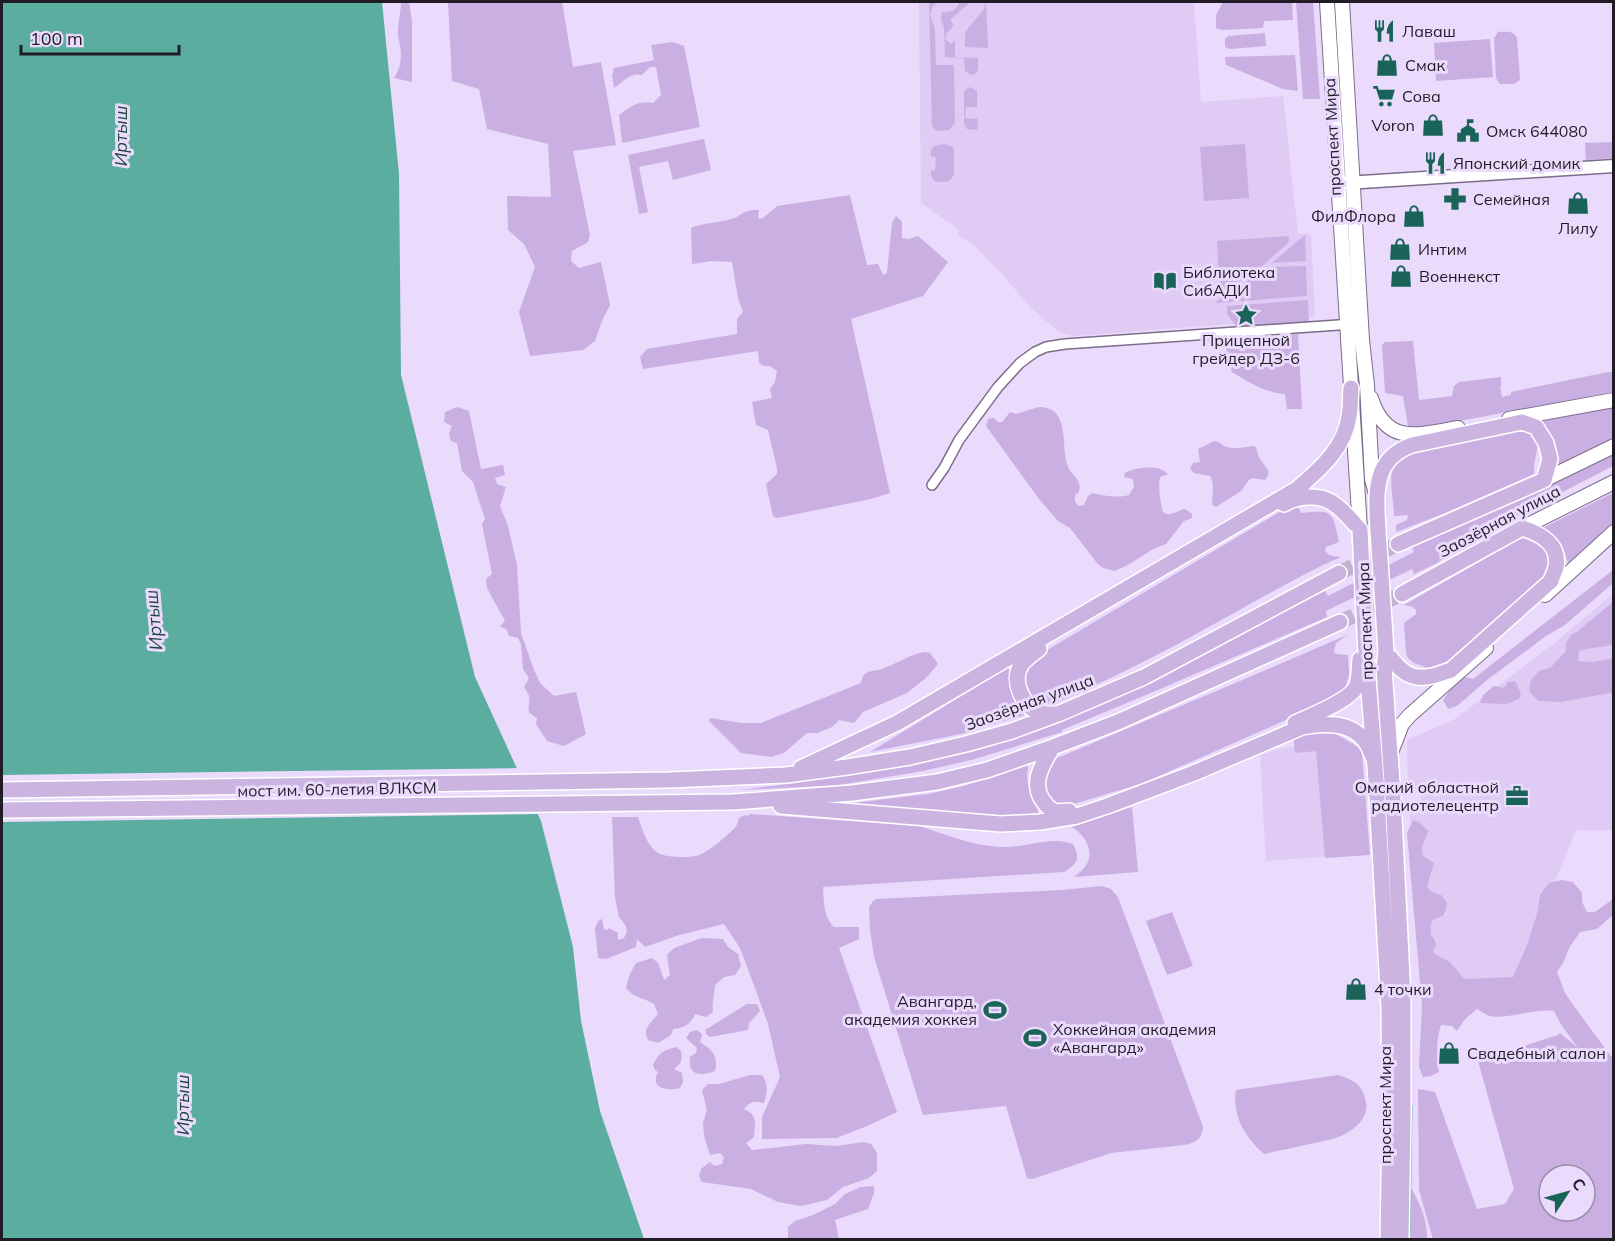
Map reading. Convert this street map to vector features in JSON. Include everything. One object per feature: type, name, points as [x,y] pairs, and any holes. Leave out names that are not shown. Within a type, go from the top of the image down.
[{"type":"main road","name":"проспект Мира","points":[[1328,2],[1389,1006],[1388,1239]]},
{"type":"main road","name":"проспект Мира","points":[[1342,2],[1361,324],[1372,479],[1376,494],[1386,652],[1384,668],[1403,998],[1401,1239]]},
{"type":"main road","points":[[1367,385],[1374,408],[1386,426],[1411,435],[1614,400]]},
{"type":"main road","points":[[786,775],[897,723],[1297,489],[1325,464],[1341,443],[1349,418],[1351,388]]},
{"type":"main road","points":[[1376,494],[1385,464],[1389,458],[1404,448],[1522,422],[1536,427],[1546,443],[1550,459],[1544,480]]},
{"type":"main road","name":"Заозёрная улица","points":[[1398,544],[1544,480],[1614,446]]},
{"type":"main road","name":"Заозёрная улица","points":[[1402,594],[1522,528],[1614,482]]},
{"type":"main road","points":[[1058,714],[1041,713],[1026,703],[1021,694],[1017,676],[1020,666],[1030,654],[1288,501],[1299,498],[1321,498],[1331,502],[1360,530]]},
{"type":"main road","points":[[1386,652],[1400,669],[1411,676],[1433,676],[1451,670],[1551,581],[1556,566],[1554,549],[1544,536],[1522,528]]},
{"type":"main road","points":[[1390,756],[1402,724],[1410,715],[1614,532]]},
{"type":"main road","name":"Заозёрная улица","points":[[669,780],[786,775],[847,768],[910,757],[1012,731],[1144,677],[1339,573]]},
{"type":"main road","points":[[733,802],[852,794],[937,782],[987,770],[1118,722],[1340,622]]},
{"type":"main road","points":[[1053,747],[1042,765],[1037,780],[1042,800],[1047,807],[1054,812],[1064,812],[1105,801],[1192,767],[1338,703],[1357,686],[1360,659],[1366,653]]},
{"type":"main road","points":[[733,802],[1001,824],[1040,822],[1077,816],[1107,806],[1194,773],[1302,727],[1328,723],[1344,726],[1365,740],[1374,759]]},
{"type":"main road","name":"мост им. 60-летия ВЛКСМ","points":[[2,790],[669,780]]},
{"type":"main road","name":"мост им. 60-летия ВЛКСМ","points":[[2,810],[733,802]]},
{"type":"street","points":[[1338,183],[1614,166]]},
{"type":"street","points":[[932,485],[959,440],[998,387],[1020,363],[1046,347],[1361,324]]},
{"type":"shaded area","points":[[401,2],[409,2],[412,21],[412,82],[394,78],[401,58],[398,34]]},
{"type":"shaded area","points":[[448,2],[562,2],[573,67],[601,62],[616,145],[573,151],[590,235],[588,242],[572,251],[571,261],[579,268],[601,262],[610,305],[595,341],[583,350],[530,356],[519,312],[535,267],[524,244],[508,230],[507,196],[551,197],[548,144],[487,129],[479,89],[452,81]]},
{"type":"shaded area","points":[[919,2],[1194,2],[1201,102],[1283,96],[1298,234],[1311,234],[1315,316],[1075,336],[1060,333],[1030,307],[976,247],[958,235],[959,230],[921,203]]},
{"type":"shaded area","points":[[929,2],[937,2],[930,14],[935,30],[936,65],[954,65],[955,123],[949,130],[936,131],[932,126]]},
{"type":"shaded area","points":[[960,2],[970,2],[950,20],[954,25],[946,34],[945,39],[951,44],[955,40],[955,57],[978,58],[978,70],[971,75],[965,71],[964,58],[945,57],[942,12],[953,10]]},
{"type":"shaded area","points":[[986,2],[988,48],[965,47],[966,31],[984,9]]},
{"type":"shaded area","points":[[1223,2],[1292,2],[1293,20],[1264,21],[1263,28],[1222,30],[1216,28],[1216,15]]},
{"type":"shaded area","points":[[1296,2],[1313,2],[1320,99],[1303,99]]},
{"type":"shaded area","points":[[1498,32],[1511,33],[1517,38],[1520,80],[1514,84],[1500,84],[1496,78],[1494,38]]},
{"type":"shaded area","points":[[1265,33],[1266,46],[1230,49],[1225,47],[1225,39],[1228,36]]},
{"type":"shaded area","points":[[1490,39],[1493,77],[1436,81],[1434,43]]},
{"type":"shaded area","points":[[673,42],[684,46],[700,127],[622,143],[619,115],[635,105],[653,103],[661,95],[656,67],[650,67],[642,75],[630,76],[614,88],[612,76],[614,68],[654,60],[651,45]]},
{"type":"shaded area","points":[[1295,55],[1298,91],[1283,89],[1226,65],[1225,57]]},
{"type":"shaded area","points":[[970,87],[977,91],[977,107],[966,107],[965,118],[978,119],[977,130],[967,129],[964,124],[964,94],[965,90]]},
{"type":"shaded area","points":[[704,139],[711,170],[673,180],[668,161],[639,167],[648,212],[639,214],[628,155]]},
{"type":"shaded area","points":[[1613,142],[1613,158],[1586,160],[1585,143]]},
{"type":"shaded area","points":[[944,144],[953,147],[954,174],[946,182],[934,181],[931,171],[935,170],[936,157],[931,156],[931,150],[934,146]]},
{"type":"shaded area","points":[[1245,144],[1249,198],[1204,201],[1200,147]]},
{"type":"shaded area","points":[[850,195],[867,265],[878,264],[883,275],[887,273],[892,223],[896,216],[902,222],[902,238],[918,236],[948,262],[923,296],[851,319],[890,493],[777,518],[773,516],[766,484],[777,474],[777,468],[768,430],[756,425],[752,402],[772,398],[770,389],[775,382],[777,371],[759,363],[758,351],[643,369],[640,357],[647,349],[737,334],[737,319],[743,312],[738,298],[732,262],[712,261],[692,264],[691,228],[733,219],[753,210],[759,210],[758,218],[762,219],[777,206]]},
{"type":"shaded area","points":[[1305,235],[1306,261],[1272,263]]},
{"type":"shaded area","points":[[1289,236],[1288,243],[1261,267],[1220,294],[1217,241]]},
{"type":"shaded area","points":[[1306,266],[1307,296],[1214,303],[1268,267]]},
{"type":"shaded area","points":[[1308,300],[1309,323],[1237,327],[1227,314],[1227,306]]},
{"type":"shaded area","points":[[1298,334],[1302,409],[1287,409],[1285,394],[1264,389],[1232,372],[1226,350],[1229,340]]},
{"type":"shaded area","points":[[1413,341],[1419,400],[1452,396],[1454,386],[1459,382],[1501,377],[1502,397],[1511,395],[1511,392],[1608,372],[1613,372],[1613,392],[1417,429],[1408,426],[1403,396],[1385,393],[1382,345],[1385,342]]},
{"type":"shaded area","points":[[1613,405],[1613,438],[1559,465],[1553,441],[1541,420]]},
{"type":"shaded area","points":[[457,407],[469,411],[481,469],[503,465],[505,475],[495,478],[497,484],[506,487],[500,506],[508,526],[517,565],[521,633],[534,670],[540,683],[554,696],[576,692],[586,734],[564,746],[547,741],[536,724],[537,718],[529,711],[529,696],[524,687],[529,678],[523,669],[521,644],[518,638],[509,636],[507,630],[500,626],[505,621],[487,588],[486,579],[492,574],[482,524],[485,519],[473,482],[462,471],[457,443],[451,441],[449,434],[452,426],[444,422],[445,412]]},
{"type":"shaded area","points":[[1039,407],[1056,413],[1060,420],[1067,464],[1080,487],[1079,492],[1075,495],[1079,506],[1084,505],[1092,493],[1111,496],[1129,495],[1134,487],[1133,479],[1124,477],[1125,473],[1135,469],[1153,468],[1168,474],[1160,477],[1159,481],[1163,512],[1171,514],[1185,509],[1192,514],[1192,518],[1184,521],[1166,544],[1153,549],[1128,565],[1114,571],[1101,567],[1070,528],[1058,521],[1039,499],[986,426],[988,419],[994,418],[1002,422],[1010,412],[1016,414]]},
{"type":"shaded area","points":[[1520,428],[1534,436],[1537,442],[1534,474],[1396,532],[1396,525],[1407,520],[1408,515],[1394,516],[1391,476],[1394,466],[1400,459],[1413,450]]},
{"type":"shaded area","points":[[1214,441],[1231,448],[1255,446],[1268,472],[1265,480],[1253,478],[1249,480],[1241,491],[1216,507],[1212,505],[1213,486],[1210,476],[1194,473],[1190,468],[1193,463],[1200,462],[1198,449]]},
{"type":"shaded area","points":[[1613,455],[1613,466],[1485,532],[1435,564],[1414,574],[1412,569],[1326,611],[1327,617],[1062,730],[1062,732],[975,759],[923,771],[839,785],[741,790],[838,775],[1060,721],[1145,685],[1324,589],[1328,596],[1414,552],[1411,545],[1554,484]]},
{"type":"shaded area","points":[[1613,493],[1613,523],[1568,563],[1556,538],[1543,528]]},
{"type":"shaded area","points":[[1291,507],[1298,507],[1301,513],[1325,512],[1329,514],[1335,524],[1339,542],[1326,547],[1325,550],[1330,555],[1341,557],[1290,582],[1148,660],[1073,696],[1046,705],[1037,704],[1031,699],[1026,688],[1025,674],[1037,656]]},
{"type":"shaded area","points":[[1527,537],[1539,542],[1552,560],[1547,578],[1459,656],[1428,668],[1408,658],[1404,623],[1416,614],[1416,610],[1404,605],[1516,541]]},
{"type":"shaded area","points":[[1613,570],[1613,583],[1565,625],[1546,636],[1487,680],[1457,706],[1448,709],[1443,700],[1454,684],[1465,677],[1473,679]]},
{"type":"shaded area","name":"Омский областной радиотелецентр","points":[[1613,594],[1613,831],[1576,830],[1509,991],[1422,996],[1409,804],[1422,803],[1420,789],[1413,789],[1412,782],[1408,782],[1407,740],[1455,719],[1552,645]]},
{"type":"shaded area","points":[[1613,602],[1613,644],[1579,651],[1578,661],[1594,662],[1613,658],[1613,694],[1560,702],[1538,701],[1529,691],[1531,680],[1539,671],[1550,668],[1566,651],[1566,643],[1571,635]]},
{"type":"shaded area","points":[[1347,635],[1336,643],[1334,651],[1336,654],[1348,655],[1349,675],[1345,689],[1311,709],[1143,783],[1061,808],[1052,803],[1046,786],[1045,774],[1050,763],[1055,759]]},
{"type":"shaded area","points":[[925,652],[930,653],[938,664],[926,678],[907,693],[863,712],[854,723],[839,720],[832,727],[817,733],[807,733],[784,753],[771,757],[741,753],[708,720],[711,718],[741,723],[761,723],[861,683],[863,676],[867,673]]},
{"type":"shaded area","points":[[1007,668],[1010,669],[1014,696],[1024,715],[961,734],[870,752]]},
{"type":"shaded area","points":[[1515,681],[1521,693],[1519,699],[1507,704],[1480,703],[1483,695],[1494,686],[1504,688],[1508,682]]},
{"type":"shaded area","points":[[1331,731],[1358,747],[1362,753],[1370,855],[1325,858],[1316,751],[1295,753],[1293,734]]},
{"type":"shaded area","name":"Омский областной радиотелецентр","points":[[1334,739],[1359,854],[1266,861],[1260,755],[1278,749]]},
{"type":"shaded area","points":[[1028,765],[1028,784],[1038,809],[1036,815],[997,817],[845,804],[928,794],[964,786]]},
{"type":"shaded area","points":[[1132,807],[1138,872],[1074,877],[1085,867],[1089,850],[1085,839],[1072,827]]},
{"type":"shaded area","points":[[750,814],[919,826],[963,840],[997,847],[1058,841],[1073,844],[1077,853],[1075,863],[1064,872],[823,887],[824,903],[830,923],[834,927],[859,927],[859,939],[839,948],[897,1112],[836,1138],[762,1139],[762,1117],[780,1077],[768,1024],[755,988],[740,948],[724,924],[679,935],[645,947],[637,939],[636,947],[606,959],[598,958],[595,929],[598,921],[602,919],[604,929],[609,928],[618,933],[618,940],[624,938],[627,932],[626,926],[619,917],[615,898],[612,817],[638,817],[645,837],[654,850],[667,856],[685,857],[707,851],[733,829],[739,818]]},
{"type":"shaded area","points":[[1413,820],[1419,822],[1428,831],[1422,847],[1423,856],[1434,863],[1427,886],[1430,891],[1441,895],[1447,902],[1443,916],[1435,919],[1431,925],[1431,936],[1436,946],[1433,950],[1435,954],[1450,962],[1464,979],[1513,977],[1527,945],[1538,911],[1540,895],[1549,883],[1562,880],[1573,882],[1582,893],[1582,902],[1587,912],[1595,912],[1613,899],[1613,915],[1597,929],[1580,932],[1557,972],[1565,993],[1613,1059],[1613,1239],[1433,1239],[1419,1190],[1418,1089],[1435,1092],[1477,1209],[1505,1204],[1514,1189],[1478,1061],[1560,1033],[1578,1048],[1554,1011],[1497,1017],[1477,1009],[1465,1019],[1457,1031],[1452,1026],[1441,1025],[1437,1048],[1439,1072],[1423,1077],[1419,1067],[1422,1005],[1407,833]]},
{"type":"shaded area","name":"Хоккейная академия «Авангард»","points":[[1102,886],[1111,889],[1118,897],[1203,1127],[1202,1131],[1198,1140],[1188,1144],[1111,1153],[1032,1179],[1027,1178],[1006,1106],[923,1115],[874,957],[869,907],[877,899]]},
{"type":"shaded area","points":[[1172,912],[1193,966],[1167,975],[1146,921]]},
{"type":"shaded area","points":[[702,938],[723,939],[728,947],[738,954],[741,966],[735,975],[724,977],[715,985],[713,1012],[706,1017],[695,1014],[689,1023],[673,1029],[671,1035],[658,1043],[648,1040],[647,1029],[658,1014],[654,1004],[636,996],[626,988],[629,976],[636,963],[652,958],[658,963],[664,980],[670,975],[667,955],[674,948]]},
{"type":"shaded area","points":[[747,1004],[757,1004],[760,1011],[749,1023],[748,1030],[710,1037],[707,1035],[705,1030]]},
{"type":"shaded area","points":[[697,1030],[702,1034],[700,1042],[711,1051],[715,1058],[715,1071],[700,1074],[693,1072],[691,1068],[690,1057],[696,1053],[697,1048],[686,1038],[690,1032]]},
{"type":"shaded area","points":[[676,1047],[681,1051],[682,1059],[674,1069],[682,1073],[683,1082],[680,1088],[661,1088],[656,1082],[658,1072],[653,1065],[662,1053]]},
{"type":"shaded area","points":[[750,1075],[762,1075],[767,1089],[764,1103],[753,1102],[744,1109],[752,1114],[755,1120],[754,1137],[746,1143],[752,1150],[806,1144],[837,1146],[863,1142],[871,1144],[877,1153],[877,1171],[869,1178],[843,1187],[827,1200],[801,1206],[778,1202],[751,1189],[702,1182],[699,1176],[701,1169],[710,1162],[714,1166],[722,1164],[724,1157],[720,1153],[710,1155],[704,1136],[703,1123],[707,1110],[702,1090],[708,1084],[719,1084]]},
{"type":"shaded area","points":[[1338,1075],[1357,1084],[1363,1091],[1366,1102],[1364,1117],[1358,1125],[1341,1136],[1264,1154],[1241,1125],[1236,1109],[1236,1090]]},
{"type":"shaded area","points":[[874,1186],[868,1209],[835,1220],[839,1239],[788,1239],[788,1227],[795,1221],[835,1204],[845,1194],[861,1187]]},
{"type":"shaded area","points":[[1411,1188],[1423,1213],[1427,1239],[1411,1239]]},
{"type":"water","name":"Иртыш","points":[[2,2],[382,2],[399,174],[401,375],[475,677],[541,821],[573,947],[581,1021],[600,1111],[644,1239],[2,1240]]},
{"type":"pier","points":[[521,768],[542,814],[2,822],[2,775]]},
{"type":"waterway","points":[[1409,1240],[1411,1106]]},
{"type":"tunnel","points":[[1339,573],[1398,544]]},
{"type":"tunnel","points":[[1340,622],[1402,594]]},
{"type":"place","name":"Лаваш","points":[[1384,31]]},
{"type":"place","name":"Смак","points":[[1387,65]]},
{"type":"place","name":"Сова","points":[[1384,96]]},
{"type":"place","name":"Voron","points":[[1433,125]]},
{"type":"place","name":"Омск 644080","points":[[1468,131]]},
{"type":"place","name":"Японский домик","points":[[1435,163]]},
{"type":"place","name":"Семейная","points":[[1455,199]]},
{"type":"place","name":"Лилу","points":[[1578,203]]},
{"type":"place","name":"ФилФлора","points":[[1414,216]]},
{"type":"place","name":"Интим","points":[[1400,249]]},
{"type":"place","name":"Военнекст","points":[[1401,276]]},
{"type":"place","name":"Библиотека СибАДИ","points":[[1165,281]]},
{"type":"place","name":"Прицепной грейдер ДЗ-6","points":[[1246,315]]},
{"type":"place","name":"Омский областной радиотелецентр","points":[[1517,796]]},
{"type":"place","name":"4 точки","points":[[1356,989]]},
{"type":"place","name":"Авангард, академия хоккея","points":[[995,1010]]},
{"type":"place","name":"Хоккейная академия «Авангард»","points":[[1035,1038]]},
{"type":"place","name":"Свадебный салон","points":[[1449,1053]]}]
